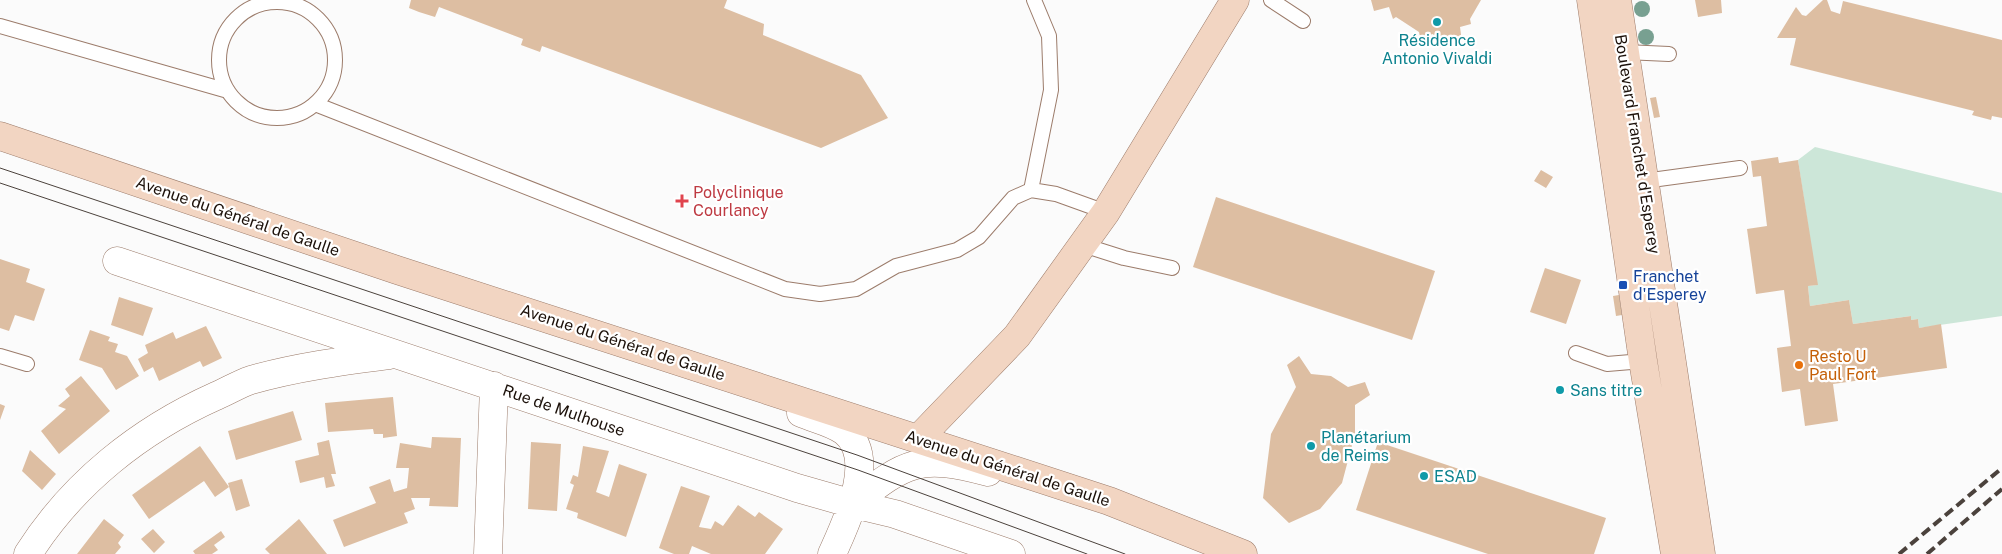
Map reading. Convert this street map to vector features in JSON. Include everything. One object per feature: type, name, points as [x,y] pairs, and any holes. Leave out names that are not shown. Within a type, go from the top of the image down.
[{"type":"street","points":[[919,438],[1018,336],[1106,212],[1235,0]]},
{"type":"street","name":"Boulevard Franchet d'Esperey","points":[[1591,0],[1643,361],[1683,553]]},
{"type":"street","name":"Boulevard Franchet d'Esperey","points":[[1617,0],[1644,181],[1683,553]]},
{"type":"street","name":"Avenue du Général de Gaulle","points":[[0,136],[397,270],[656,352],[1109,501],[1244,554]]},
{"type":"street","name":"Rue de Mulhouse","points":[[117,261],[853,504],[895,514],[1011,554]]},
{"type":"street","points":[[656,352],[832,425],[845,432],[854,442],[857,455],[857,486],[853,504],[832,554]]},
{"type":"street","points":[[28,554],[40,536],[79,488],[126,448],[180,412],[250,381],[324,363],[396,354]]},
{"type":"street","points":[[488,553],[494,386]]},
{"type":"street","points":[[853,504],[900,470],[917,464],[936,461],[1109,501]]},
{"type":"lane","points":[[1031,190],[1051,90],[1049,36],[1034,0]]},
{"type":"lane","points":[[1271,0],[1303,21]]},
{"type":"lane","points":[[267,2],[286,2],[304,8],[320,19],[330,34],[336,53],[335,72],[328,90],[315,104],[298,115],[278,118],[259,115],[242,106],[228,91],[221,74],[219,54],[224,36],[234,20],[249,8],[267,2]]},
{"type":"lane","points":[[0,26],[228,91]]},
{"type":"lane","points":[[1625,52],[1669,54]]},
{"type":"lane","points":[[315,104],[785,289],[820,294],[856,289],[896,266],[957,250],[979,237],[1013,198],[1031,190],[1056,194],[1106,212]]},
{"type":"lane","points":[[1644,181],[1740,168]]},
{"type":"lane","points":[[1083,245],[1124,258],[1172,268]]},
{"type":"lane","points":[[1576,354],[1607,364],[1643,361]]},
{"type":"lane","points":[[0,356],[27,364]]},
{"type":"green space","points":[[1815,147],[2002,193],[2002,316],[1919,328],[1918,319],[1911,320],[1911,316],[1853,324],[1849,300],[1810,306],[1808,286],[1817,285],[1798,160]]},
{"type":"building","points":[[411,0],[727,0],[724,8],[764,24],[763,35],[861,75],[888,118],[821,148],[542,46],[540,52],[521,45],[523,39],[439,7],[435,17],[419,12],[409,8]]},
{"type":"building","name":"Résidence Antonio Vivaldi","points":[[1371,0],[1481,0],[1470,19],[1471,24],[1460,27],[1462,42],[1437,48],[1433,34],[1420,37],[1419,32],[1396,17],[1393,19],[1389,7],[1374,11]]},
{"type":"building","points":[[1695,0],[1721,0],[1722,13],[1698,17]]},
{"type":"building","points":[[1823,0],[1827,0],[1831,11],[1840,14],[1843,1],[2002,40],[2002,118],[1992,116],[1991,120],[1972,115],[1974,111],[1790,65],[1796,38],[1777,38],[1796,7],[1802,15],[1806,16]]},
{"type":"building","points":[[1656,97],[1660,117],[1654,118],[1650,98]]},
{"type":"building","points":[[1778,157],[1779,163],[1798,160],[1818,285],[1808,286],[1810,306],[1849,300],[1853,324],[1911,316],[1911,320],[1918,319],[1919,328],[1941,324],[1947,368],[1833,384],[1838,421],[1805,426],[1800,389],[1782,392],[1777,348],[1791,346],[1784,290],[1756,294],[1747,229],[1767,226],[1761,176],[1753,177],[1751,161]]},
{"type":"building","points":[[1541,170],[1553,177],[1546,188],[1534,181]]},
{"type":"building","points":[[1216,197],[1435,271],[1412,340],[1193,267]]},
{"type":"building","points":[[0,259],[30,269],[26,282],[45,289],[34,321],[15,315],[9,331],[0,328]]},
{"type":"building","points":[[1545,268],[1581,280],[1566,324],[1530,312]]},
{"type":"building","points":[[1619,295],[1622,315],[1616,316],[1613,296]]},
{"type":"building","points":[[119,297],[153,308],[143,336],[111,325]]},
{"type":"building","points":[[206,326],[222,358],[203,367],[200,361],[159,381],[153,367],[144,372],[138,359],[148,353],[145,345],[173,332],[176,339]]},
{"type":"building","points":[[90,330],[110,337],[108,341],[118,344],[115,352],[127,356],[139,376],[116,390],[102,368],[79,360]]},
{"type":"building","name":"Planétarium de Reims","points":[[1299,356],[1311,374],[1331,376],[1348,387],[1365,382],[1370,395],[1355,405],[1355,434],[1342,483],[1320,509],[1289,523],[1263,498],[1271,434],[1296,387],[1287,365]]},
{"type":"building","points":[[81,376],[110,411],[59,454],[41,431],[66,409],[58,406],[70,396],[65,389]]},
{"type":"building","points":[[393,397],[397,436],[383,438],[383,434],[374,434],[373,429],[328,432],[325,403]]},
{"type":"building","points":[[0,404],[5,406],[0,420]]},
{"type":"building","points":[[293,411],[302,440],[236,460],[228,431]]},
{"type":"building","points":[[432,437],[461,438],[458,507],[429,506],[430,498],[411,498],[415,509],[404,513],[408,523],[344,547],[333,520],[376,503],[369,487],[390,479],[394,492],[407,488],[409,468],[396,468],[400,443],[431,448]]},
{"type":"building","points":[[329,440],[336,474],[331,474],[335,486],[326,488],[324,477],[300,483],[295,461],[319,455],[317,443]]},
{"type":"building","points":[[531,442],[561,444],[557,511],[528,509]]},
{"type":"building","name":"ESAD","points":[[1378,442],[1606,518],[1594,554],[1488,554],[1356,510]]},
{"type":"building","points":[[200,446],[229,487],[215,497],[204,481],[149,519],[132,495]]},
{"type":"building","points":[[583,446],[609,451],[596,492],[609,497],[619,464],[647,474],[626,537],[577,518],[578,513],[566,509],[574,485],[570,483],[573,475],[578,477]]},
{"type":"building","points":[[30,450],[56,474],[42,490],[22,471]]},
{"type":"building","points":[[242,479],[250,506],[236,511],[228,483]]},
{"type":"building","points":[[681,486],[710,496],[699,527],[711,529],[715,521],[723,526],[738,505],[755,517],[759,512],[783,529],[765,554],[711,554],[692,546],[689,554],[674,554],[659,548]]},
{"type":"building","points":[[104,519],[124,535],[118,543],[121,547],[115,554],[77,554]]},
{"type":"building","points":[[299,519],[327,554],[270,554],[265,549]]},
{"type":"building","points":[[153,529],[165,542],[154,553],[141,539]]},
{"type":"building","points":[[221,531],[225,537],[214,545],[218,550],[212,554],[195,554],[193,551]]},
{"type":"tram line","points":[[0,168],[857,455],[1125,554]]},
{"type":"tram line","points":[[0,183],[858,470],[1087,554]]},
{"type":"railway","points":[[1899,554],[2002,468]]},
{"type":"railway","points":[[1927,554],[2002,489]]},
{"type":"place","name":"Résidence Antonio Vivaldi","points":[[1437,22]]},
{"type":"place","name":"Polyclinique Courlancy","points":[[682,201]]},
{"type":"place","name":"Franchet d'Esperey","points":[[1623,285]]},
{"type":"place","name":"Resto U Paul Fort","points":[[1799,365]]},
{"type":"place","name":"Sans titre","points":[[1560,390]]},
{"type":"place","name":"Planétarium de Reims","points":[[1311,446]]},
{"type":"place","name":"ESAD","points":[[1424,476]]}]
